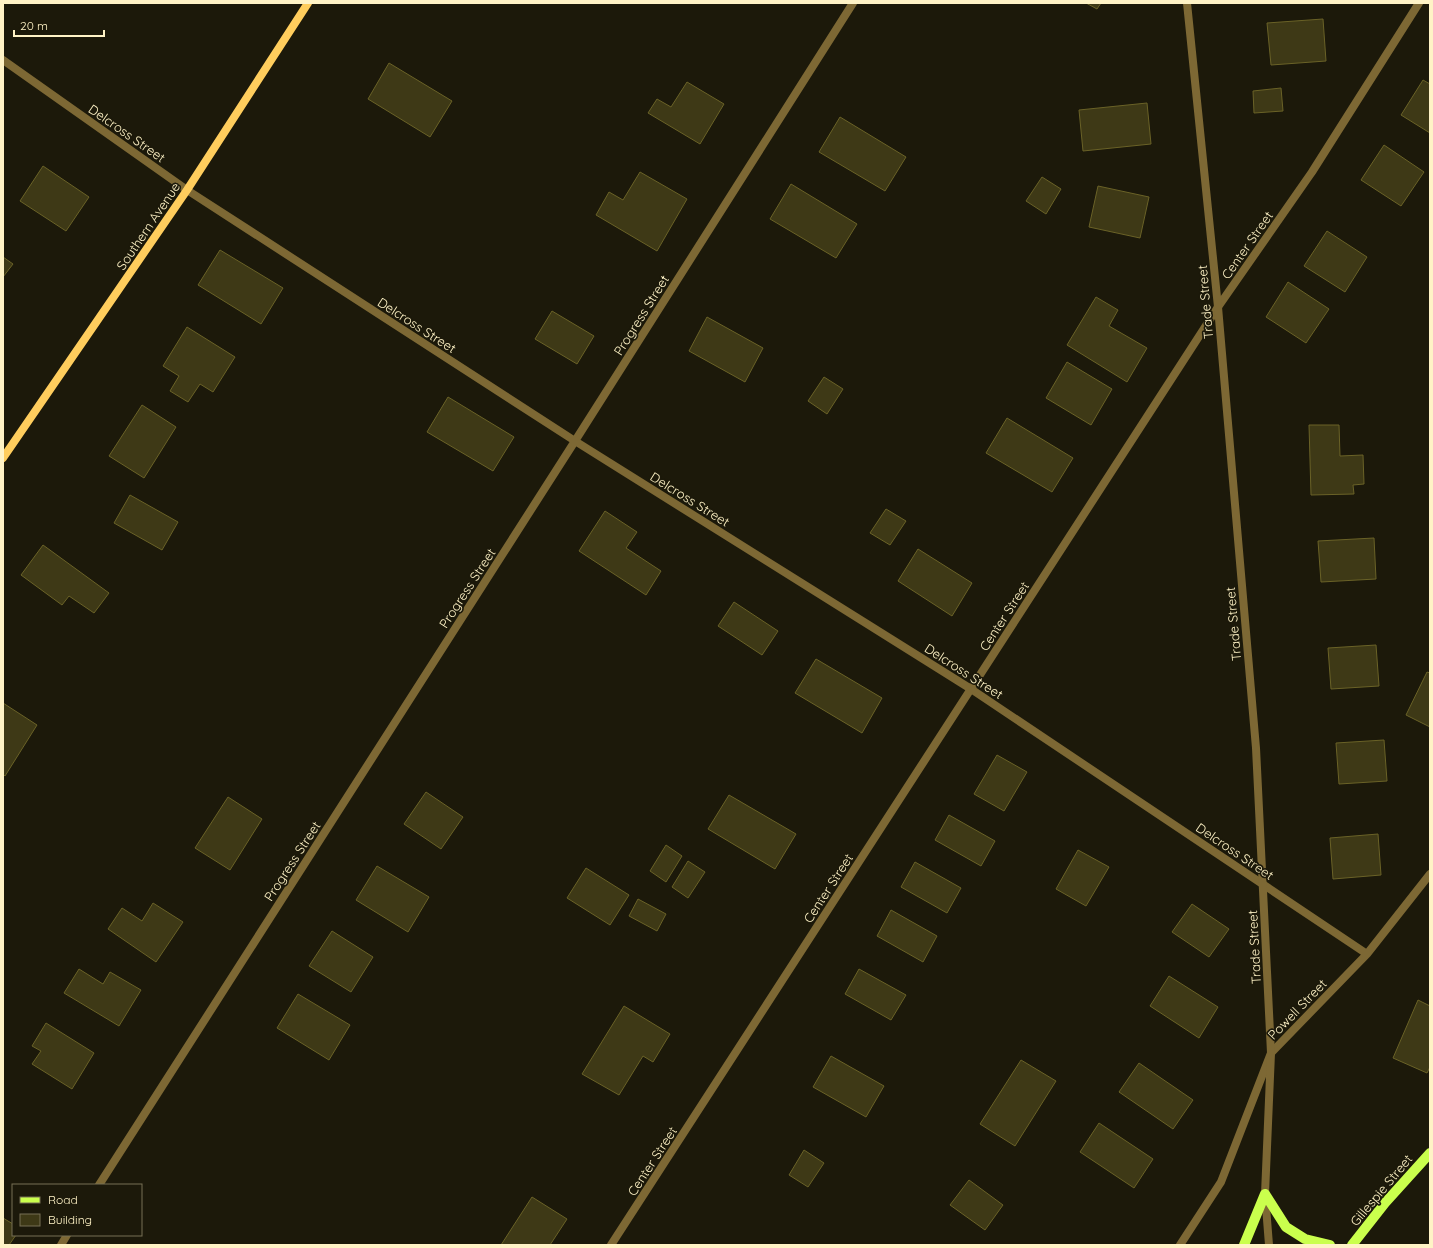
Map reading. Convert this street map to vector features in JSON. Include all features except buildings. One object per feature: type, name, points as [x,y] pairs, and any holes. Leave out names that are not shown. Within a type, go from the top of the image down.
[{"type":"main road","name":"Southern Avenue","points":[[3,458],[187,190],[308,3]]},
{"type":"main road","name":"Gillespie Street","points":[[1352,1245],[1385,1203],[1430,1153]]},
{"type":"main road","points":[[1244,1245],[1265,1194]]},
{"type":"main road","points":[[1265,1194],[1286,1227],[1305,1239],[1330,1245]]},
{"type":"street","name":"Progress Street","points":[[100,1184],[853,3]]},
{"type":"street","name":"Trade Street","points":[[1187,3],[1218,307],[1255,732],[1271,1053],[1265,1194],[1269,1245]]},
{"type":"street","name":"Center Street","points":[[611,1245],[1218,307],[1312,172],[1419,3]]},
{"type":"street","name":"Delcross Street","points":[[3,60],[187,190],[575,441],[971,689],[1368,954]]},
{"type":"street","name":"Powell Street","points":[[1180,1245],[1221,1182],[1271,1053],[1368,954],[1430,874]]},
{"type":"street","points":[[61,1245],[66,1236]]}]
